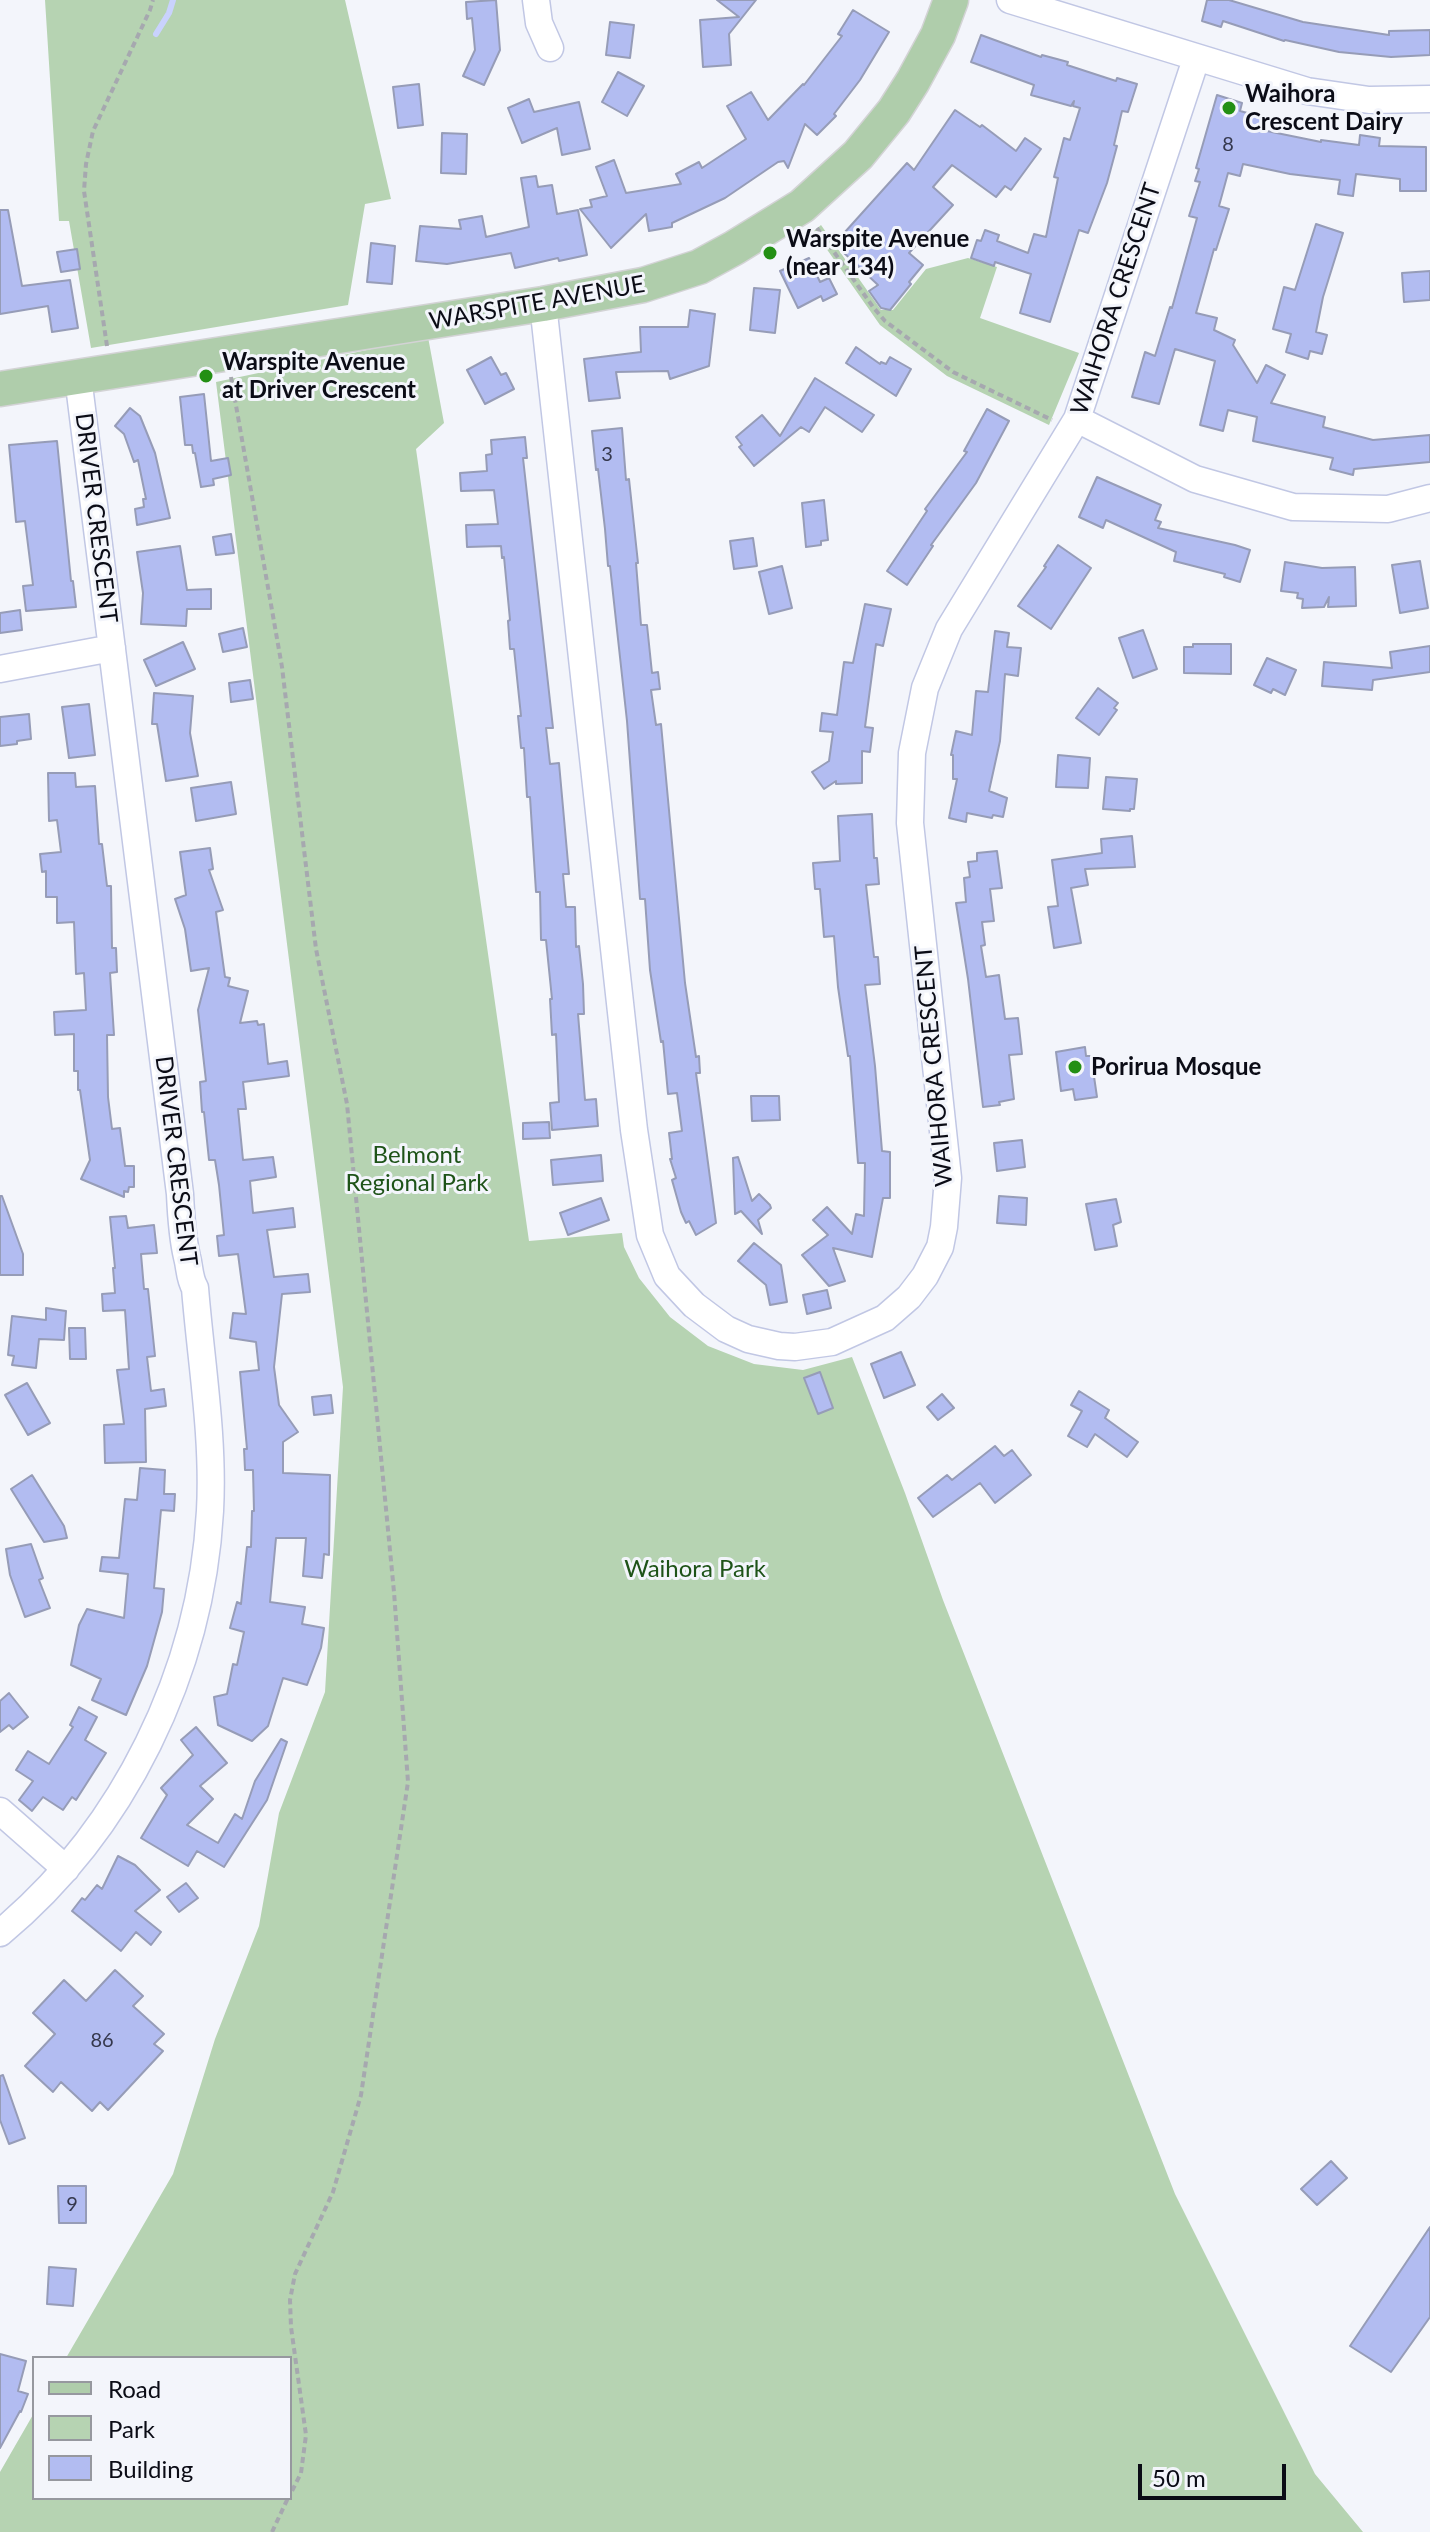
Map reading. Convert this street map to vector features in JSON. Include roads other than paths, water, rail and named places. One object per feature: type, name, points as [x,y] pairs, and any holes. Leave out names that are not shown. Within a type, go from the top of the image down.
[{"type":"main road","name":"WARSPITE AVENUE","points":[[0,389],[543,304],[643,285],[699,267],[802,206],[858,155],[894,111],[913,81],[938,35],[951,0]]},
{"type":"street","points":[[536,0],[539,23],[550,48]]},
{"type":"street","points":[[1010,0],[1319,94],[1369,100],[1430,99]]},
{"type":"street","name":"WAIHORA CRESCENT","points":[[543,304],[634,1130],[650,1235],[667,1276],[694,1305],[726,1329],[765,1344],[795,1347],[832,1342],[885,1318],[909,1297],[925,1276],[940,1247],[944,1227],[948,1178],[910,823],[912,753],[925,688],[949,629],[1075,425],[1196,59]]},
{"type":"street","name":"DRIVER CRESCENT","points":[[0,1933],[66,1869],[94,1833],[152,1736],[175,1682],[199,1597],[210,1511],[209,1447],[195,1288],[183,1244],[180,1194],[112,648],[94,374]]},
{"type":"street","points":[[1075,425],[1195,479],[1293,507],[1388,509],[1430,498]]},
{"type":"street","points":[[0,669],[112,648]]},
{"type":"street","points":[[0,1811],[66,1869]]},
{"type":"waterway","points":[[156,34],[173,0]]},
{"type":"place","name":"Waihora Crescent Dairy","points":[[1229,108]]},
{"type":"place","name":"Warspite Avenue (near 134)","points":[[770,253]]},
{"type":"place","name":"Warspite Avenue at Driver Crescent","points":[[206,376]]},
{"type":"place","name":"Porirua Mosque","points":[[1075,1067]]},
{"type":"park label","name":"Belmont Regional Park","points":[[417,1169]]},
{"type":"park label","name":"Waihora Park","points":[[695,1569]]}]
